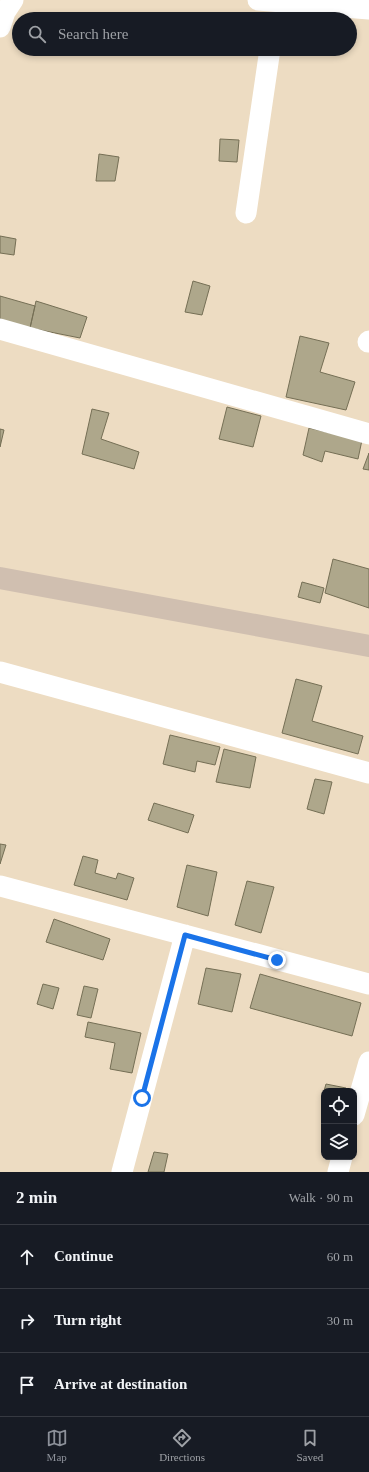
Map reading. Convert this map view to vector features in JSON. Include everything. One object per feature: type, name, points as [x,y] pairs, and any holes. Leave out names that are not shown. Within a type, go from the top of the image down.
[{"type":"street","points":[[270,7],[318,2],[369,9]]},
{"type":"street","points":[[246,213],[269,56]]},
{"type":"street","points":[[0,329],[369,434]]},
{"type":"street","points":[[0,578],[369,646]]},
{"type":"street","points":[[0,672],[369,773]]},
{"type":"street","points":[[0,886],[369,984]]},
{"type":"street","points":[[122,1172],[185,935]]},
{"type":"street","points":[[357,1104],[369,1062]]},
{"type":"street","points":[[338,1172],[341,1160]]},
{"type":"building","points":[[220,139],[239,140],[237,162],[219,161]]},
{"type":"building","points":[[99,154],[119,157],[115,181],[96,181]]},
{"type":"building","points":[[0,236],[16,239],[14,255],[0,253]]},
{"type":"building","points":[[193,281],[210,286],[202,315],[185,312]]},
{"type":"building","points":[[0,296],[35,306],[30,328],[0,320]]},
{"type":"building","points":[[36,301],[87,317],[80,338],[30,328]]},
{"type":"building","points":[[300,336],[329,343],[320,372],[355,382],[346,410],[286,397]]},
{"type":"building","points":[[227,407],[261,416],[253,447],[219,439]]},
{"type":"building","points":[[92,409],[109,413],[101,439],[139,452],[134,469],[82,454]]},
{"type":"building","points":[[309,428],[362,440],[358,459],[325,451],[322,462],[303,455]]},
{"type":"building","points":[[0,429],[4,430],[0,447]]},
{"type":"building","points":[[369,453],[369,470],[363,469]]},
{"type":"building","points":[[333,559],[369,569],[369,608],[325,593]]},
{"type":"building","points":[[302,582],[324,588],[320,603],[298,597]]},
{"type":"building","points":[[296,679],[322,686],[312,721],[363,736],[358,754],[282,733]]},
{"type":"building","points":[[170,735],[220,747],[215,765],[197,761],[195,772],[163,764]]},
{"type":"building","points":[[224,749],[256,757],[250,788],[216,782]]},
{"type":"building","points":[[315,779],[332,782],[324,814],[307,809]]},
{"type":"building","points":[[154,803],[194,815],[188,833],[148,820]]},
{"type":"building","points":[[0,844],[6,845],[0,864]]},
{"type":"building","points":[[83,856],[98,860],[95,873],[116,879],[118,873],[134,878],[127,900],[74,885]]},
{"type":"building","points":[[187,865],[217,872],[208,916],[177,907]]},
{"type":"building","points":[[247,881],[274,887],[261,933],[235,925]]},
{"type":"building","points":[[54,919],[110,939],[103,960],[46,942]]},
{"type":"building","points":[[206,968],[241,974],[232,1012],[198,1004]]},
{"type":"building","points":[[260,974],[361,1003],[352,1036],[250,1008]]},
{"type":"building","points":[[43,984],[59,988],[53,1009],[37,1004]]},
{"type":"building","points":[[84,986],[98,989],[91,1018],[77,1015]]},
{"type":"building","points":[[88,1022],[141,1033],[132,1073],[110,1069],[115,1043],[85,1037]]},
{"type":"building","points":[[326,1084],[346,1088],[325,1088]]},
{"type":"building","points":[[154,1152],[168,1154],[164,1172],[148,1172]]},
{"type":"route","points":[[142,1098],[185,935],[277,960]]}]
